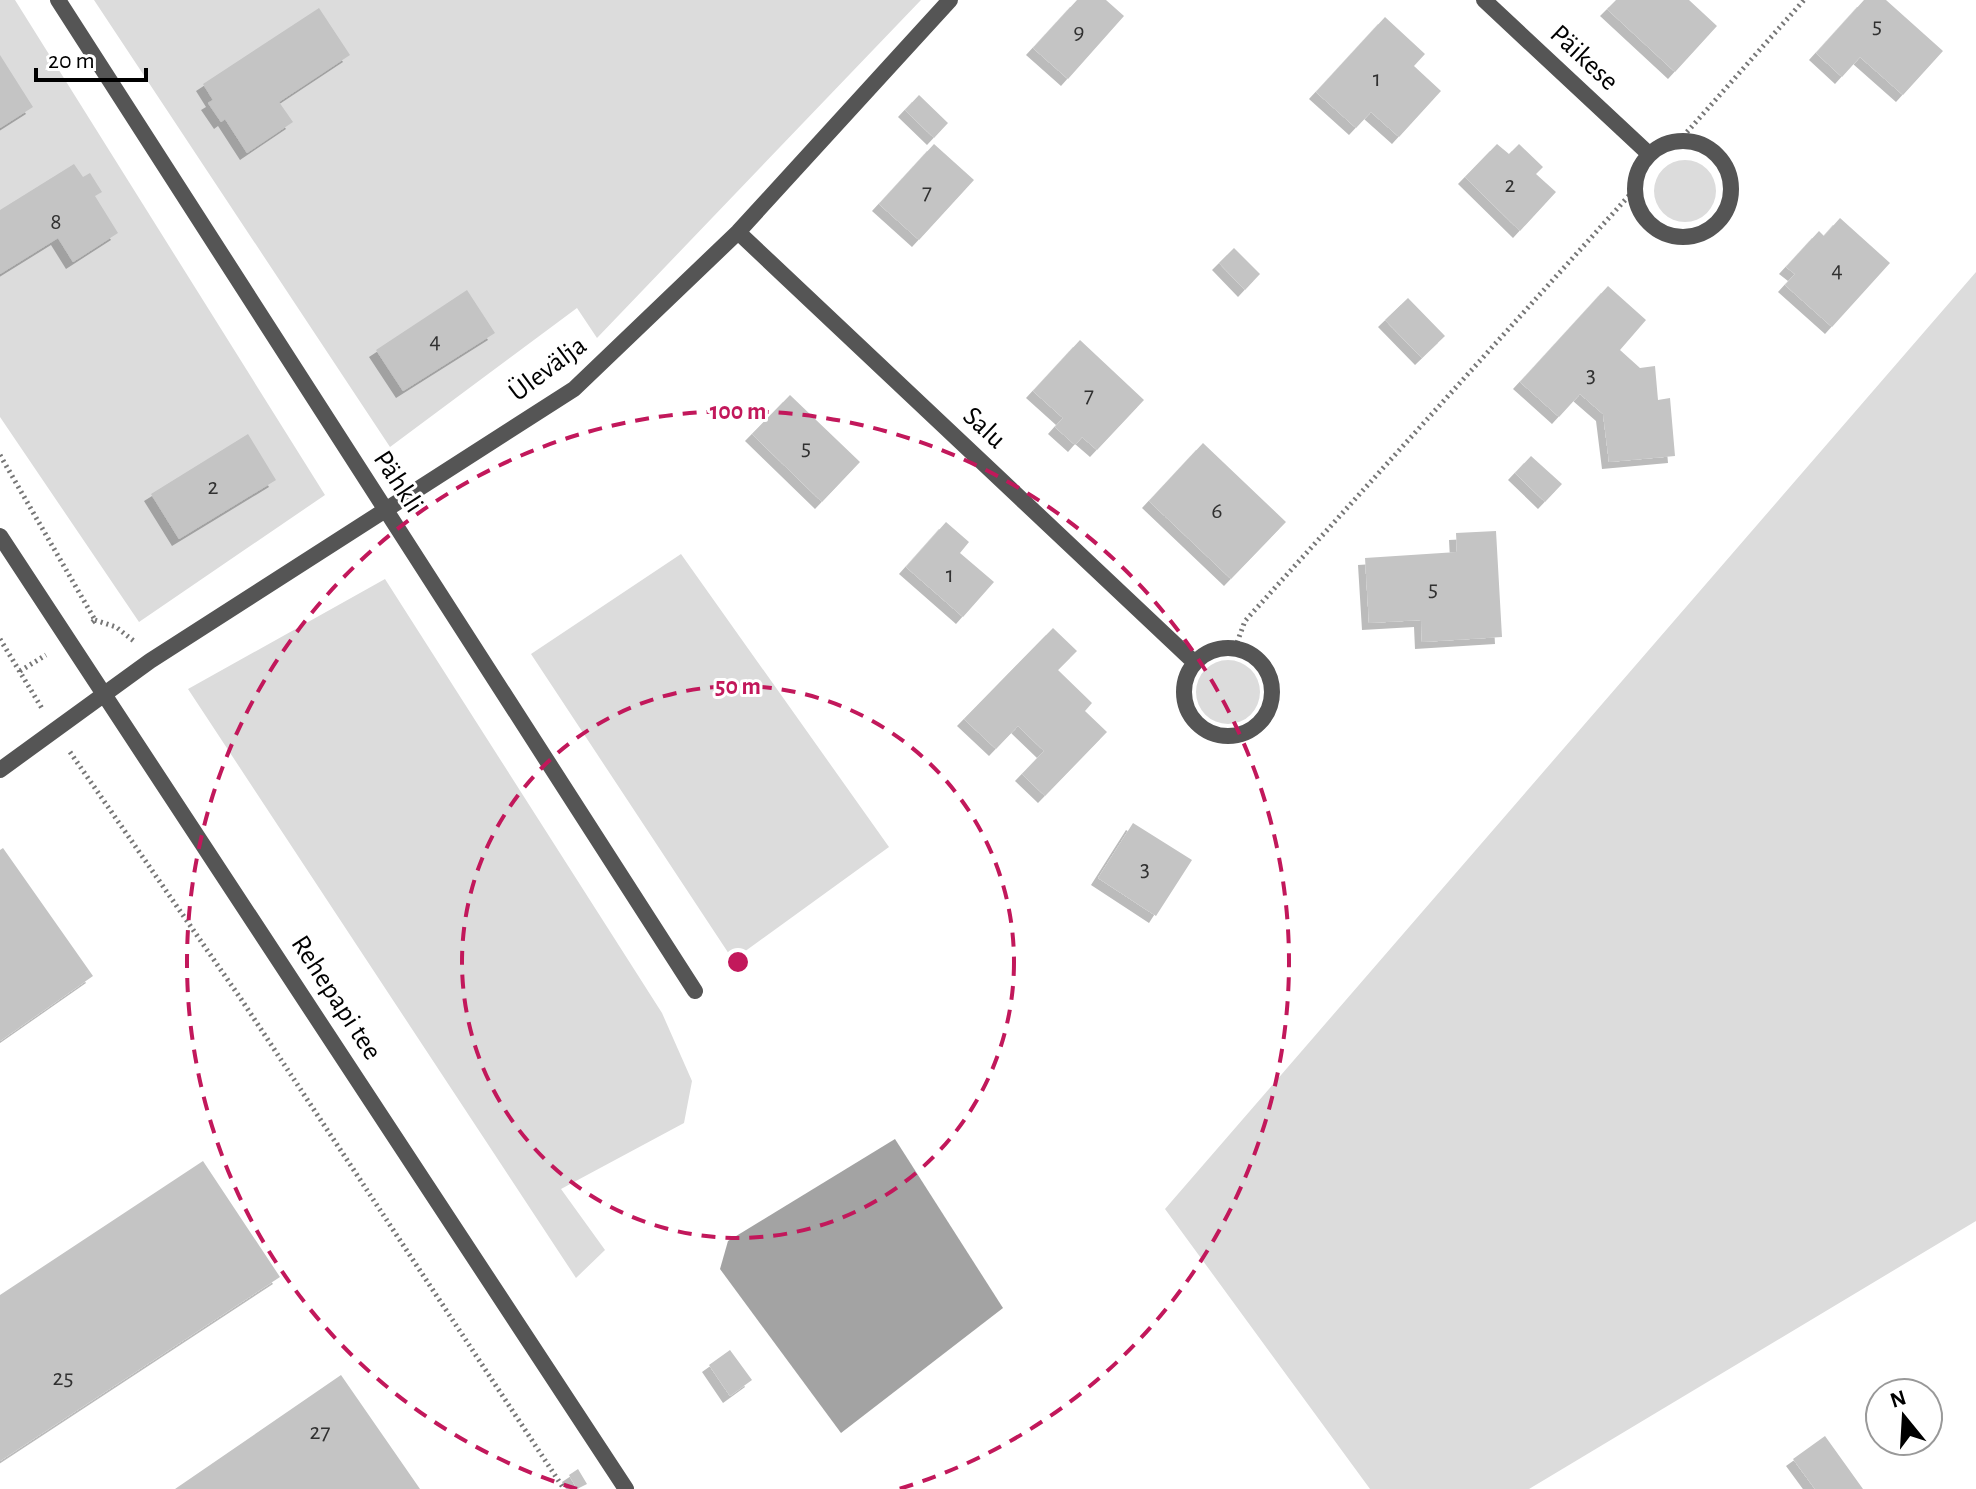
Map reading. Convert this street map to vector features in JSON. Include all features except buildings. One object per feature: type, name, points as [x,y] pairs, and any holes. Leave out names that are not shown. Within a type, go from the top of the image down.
[{"type":"street","name":"Pähkli","points":[[58,0],[695,991]]},
{"type":"street","name":"Ülevälja","points":[[0,770],[150,661],[574,389],[738,232],[950,0]]},
{"type":"street","name":"Päikese","points":[[1484,0],[1649,154]]},
{"type":"street","points":[[1679,141],[1696,142],[1711,149],[1723,160],[1730,175],[1732,192],[1719,222],[1706,232],[1690,237],[1674,237],[1658,231],[1642,213],[1635,189],[1641,165],[1649,154],[1663,145],[1679,141]]},
{"type":"street","name":"Salu","points":[[738,232],[1194,662]]},
{"type":"street","name":"Rehepapi tee","points":[[0,536],[626,1489]]},
{"type":"street","points":[[1220,648],[1235,648],[1261,661],[1273,689],[1265,717],[1242,734],[1213,734],[1191,717],[1183,689],[1194,662],[1220,648]]},
{"type":"path","points":[[1679,141],[1804,0]]},
{"type":"path","points":[[1235,648],[1245,621],[1635,189]]},
{"type":"path","points":[[95,620],[130,636],[150,661]]},
{"type":"path","points":[[0,639],[56,731],[241,999],[564,1489]]},
{"type":"shaded area","points":[[0,0],[15,0],[325,495],[139,622],[0,417]]},
{"type":"shaded area","points":[[94,0],[921,0],[597,338],[577,308],[390,447]]},
{"type":"shaded area","points":[[1679,160],[1691,160],[1707,169],[1714,179],[1714,203],[1707,213],[1691,222],[1679,222],[1659,208],[1654,197],[1654,185],[1668,165]]},
{"type":"shaded area","points":[[1976,272],[1976,1221],[1529,1489],[1370,1489],[1165,1209]]},
{"type":"shaded area","points":[[681,554],[889,847],[733,960],[531,654]]},
{"type":"shaded area","points":[[385,579],[662,1013],[692,1081],[684,1123],[561,1189],[605,1250],[576,1278],[188,689]]},
{"type":"shaded area","points":[[1228,660],[1246,666],[1254,674],[1260,692],[1254,710],[1246,718],[1228,724],[1210,718],[1202,710],[1196,692],[1202,674],[1210,666]]},
{"type":"shaded area","points":[[895,1139],[1003,1308],[841,1433],[720,1269],[728,1241]]}]
